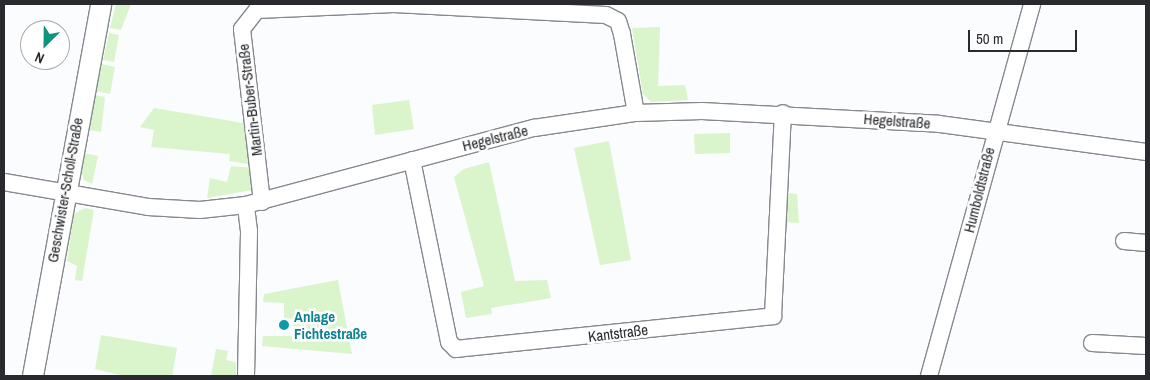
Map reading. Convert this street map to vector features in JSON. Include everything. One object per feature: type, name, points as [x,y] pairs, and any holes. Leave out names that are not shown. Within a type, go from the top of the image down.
[{"type":"street","name":"Geschwister-Scholl-Straße","points":[[33,376],[64,193],[101,4]]},
{"type":"street","name":"Martin-Buber-Straße","points":[[262,202],[242,29],[257,10],[320,4],[422,4],[606,15],[618,21],[622,34],[636,113]]},
{"type":"street","name":"Humboldtstraße","points":[[929,376],[994,130],[1032,4]]},
{"type":"street","name":"Hegelstraße","points":[[4,182],[157,207],[200,210],[246,206],[534,128],[636,113],[783,113],[994,130],[1146,152]]},
{"type":"street","name":"Kantstraße","points":[[412,160],[449,342],[456,349],[773,316],[783,113]]},
{"type":"street","points":[[246,206],[249,231],[246,376]]},
{"type":"street","points":[[1124,241],[1146,243]]},
{"type":"street","points":[[1092,343],[1146,346]]},
{"type":"green space","points":[[116,4],[131,4],[121,30],[110,28]]},
{"type":"green space","points":[[660,27],[658,86],[685,85],[688,100],[651,102],[643,94],[632,28]]},
{"type":"green space","points":[[109,33],[119,35],[114,62],[103,60]]},
{"type":"green space","points":[[102,64],[115,67],[110,94],[96,91]]},
{"type":"green space","points":[[95,95],[105,97],[101,132],[89,130]]},
{"type":"green space","points":[[409,100],[414,129],[375,135],[372,105]]},
{"type":"green space","points":[[154,108],[249,124],[253,165],[229,161],[230,154],[151,147],[154,130],[140,127]]},
{"type":"green space","points":[[730,133],[730,153],[695,154],[694,134]]},
{"type":"green space","points":[[609,141],[631,260],[600,265],[574,148]]},
{"type":"green space","points":[[84,153],[98,156],[92,184],[84,180],[81,171]]},
{"type":"green space","points":[[489,162],[515,281],[547,280],[551,298],[491,308],[492,314],[466,318],[461,292],[484,286],[454,177],[464,169]]},
{"type":"green space","points":[[231,166],[253,168],[252,190],[207,198],[210,178],[227,182]]},
{"type":"green space","points":[[788,193],[797,194],[799,223],[786,222]]},
{"type":"green space","points":[[85,208],[94,210],[82,281],[75,280],[77,266],[67,261],[74,214]]},
{"type":"green space","points":[[338,280],[352,354],[262,346],[263,336],[293,336],[293,319],[284,318],[284,303],[263,302],[264,294]]},
{"type":"green space","points":[[101,335],[177,348],[172,376],[124,376],[95,369]]},
{"type":"green space","points":[[216,349],[228,351],[226,360],[236,362],[236,376],[211,376]]},
{"type":"place","name":"Anlage Fichtestraße","points":[[284,325]]}]
